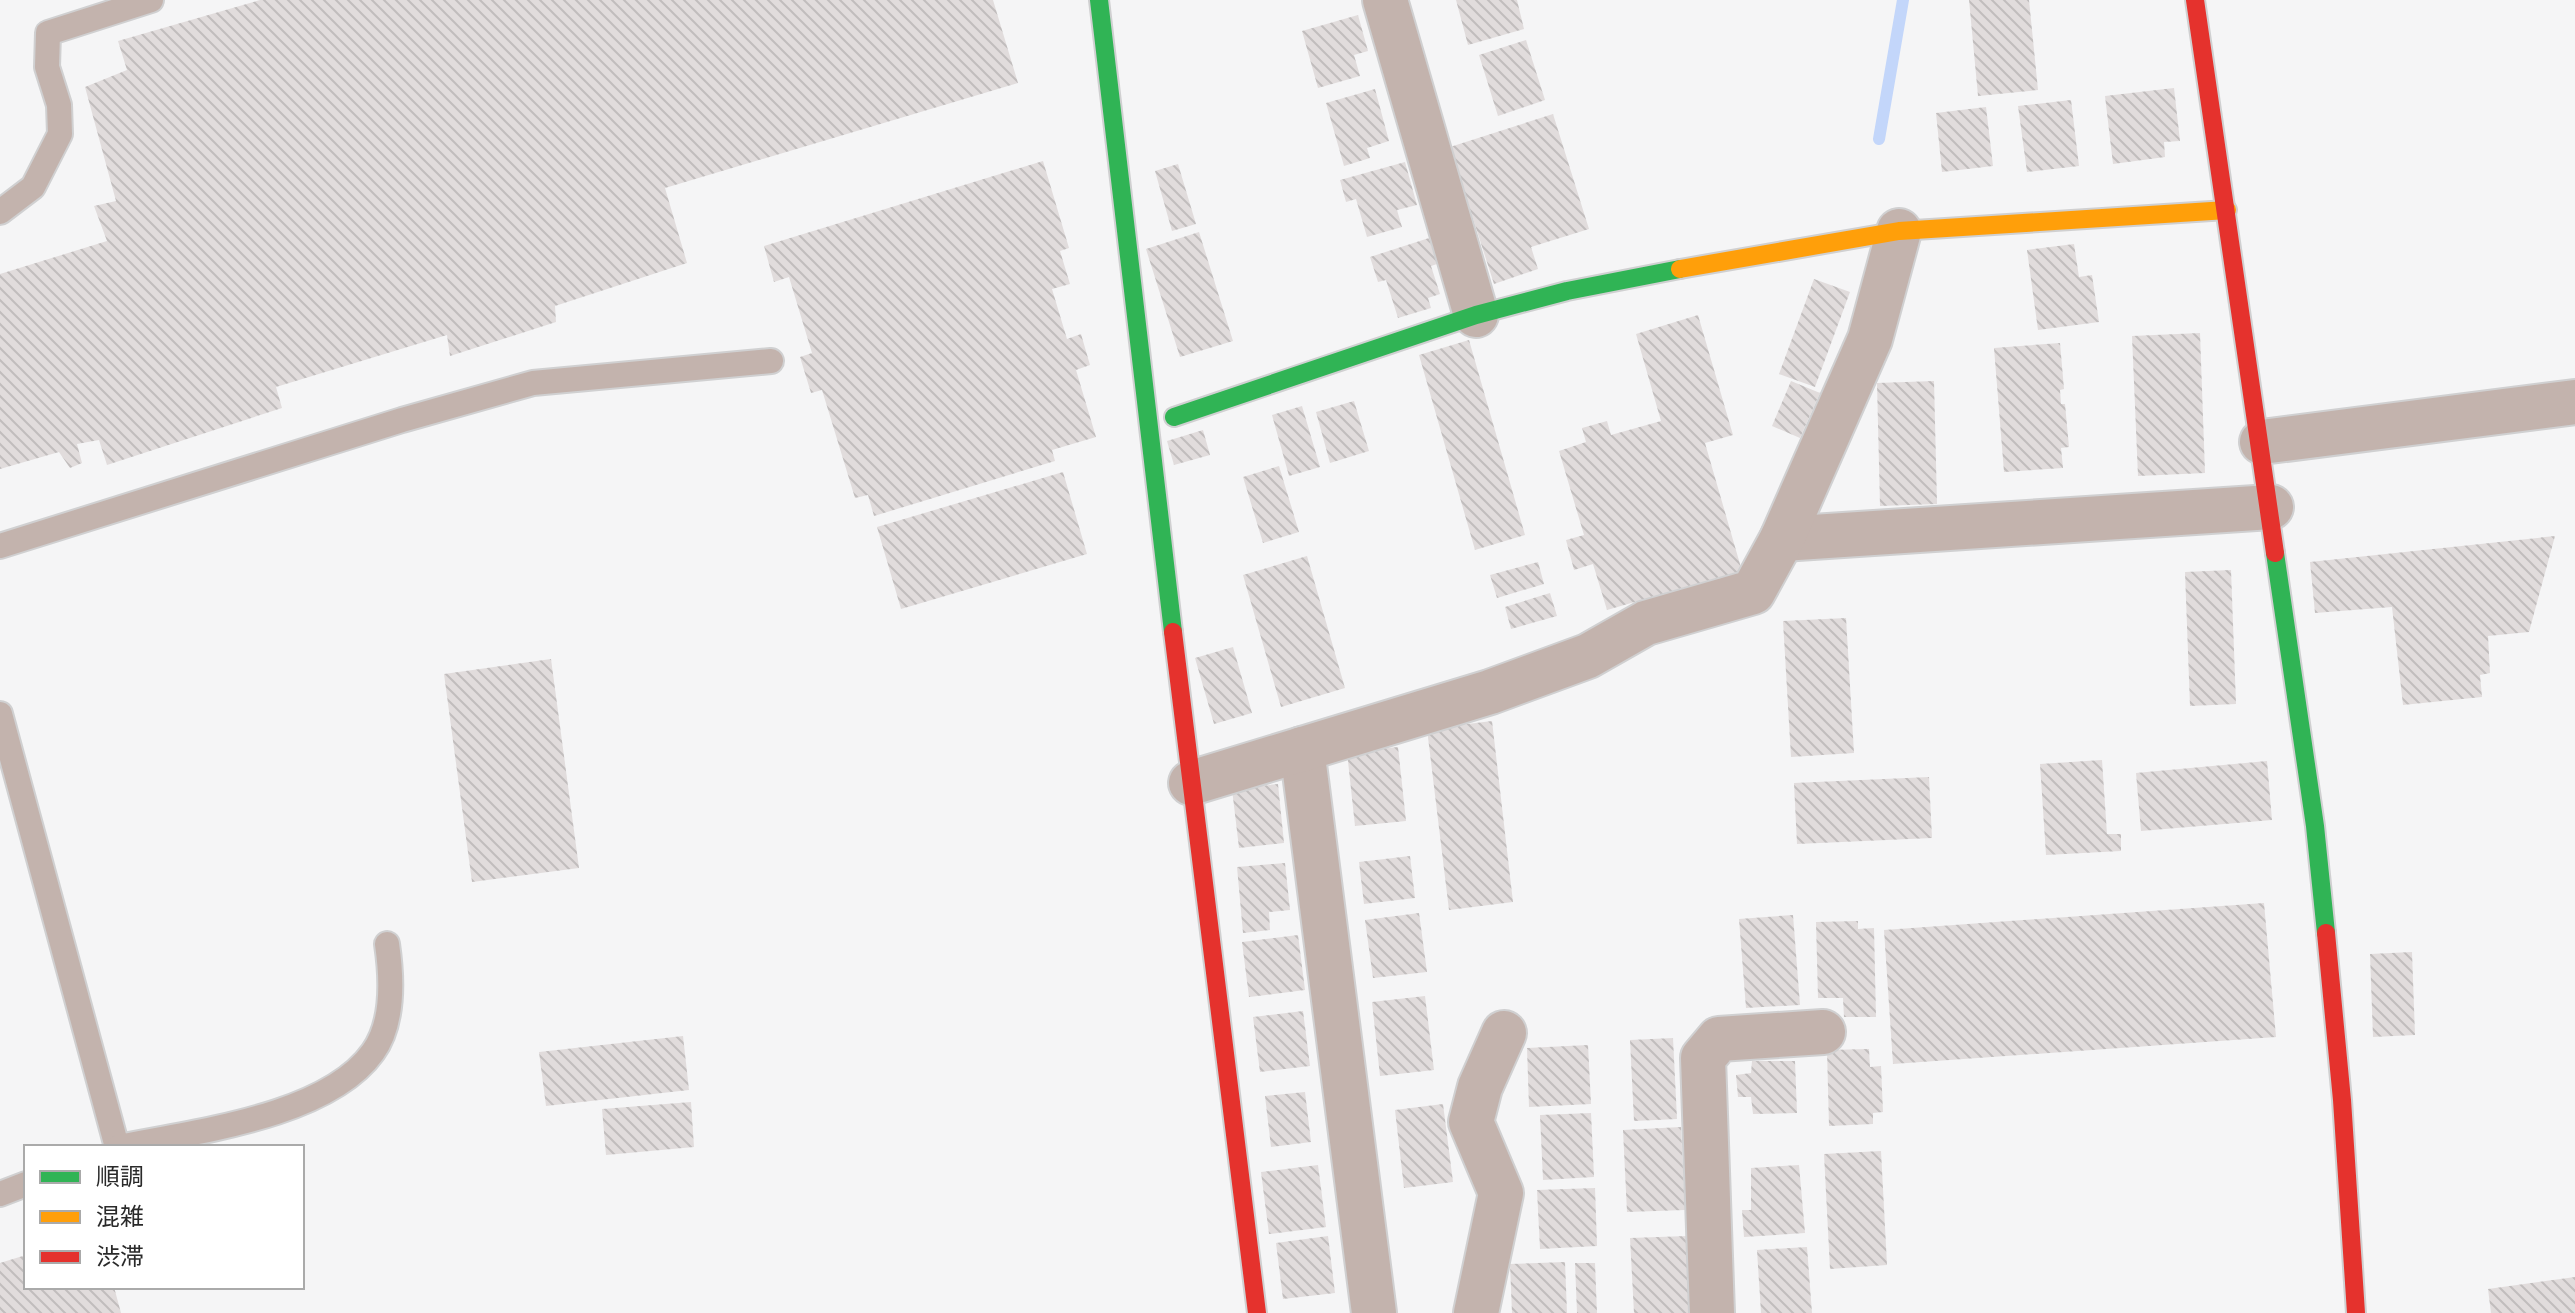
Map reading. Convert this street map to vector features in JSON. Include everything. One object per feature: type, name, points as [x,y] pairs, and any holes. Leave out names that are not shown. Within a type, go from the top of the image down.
[{"type":"street","points":[[1099,0],[1257,1313]]},
{"type":"street","points":[[1385,0],[1476,315]]},
{"type":"street","points":[[2195,0],[2262,442],[2315,826],[2342,1100],[2356,1313]]},
{"type":"street","points":[[1174,417],[1476,315],[1598,285],[1786,248],[1899,231],[2227,210]]},
{"type":"street","points":[[1191,783],[1490,692],[1588,656],[1646,623],[1753,592],[1782,539],[1870,339],[1899,231]]},
{"type":"street","points":[[2262,442],[2575,402]]},
{"type":"street","points":[[1782,539],[2271,507]]},
{"type":"street","points":[[1302,749],[1374,1313]]},
{"type":"street","points":[[1712,1313],[1703,1058],[1719,1039],[1823,1032]]},
{"type":"street","points":[[1476,1313],[1501,1193],[1471,1122],[1480,1087],[1504,1033]]},
{"type":"lane","points":[[0,212],[33,187],[60,134],[59,105],[47,67],[48,33],[151,0]]},
{"type":"lane","points":[[0,546],[402,420],[533,383],[771,361]]},
{"type":"lane","points":[[0,714],[117,1145]]},
{"type":"lane","points":[[128,1145],[266,1117],[316,1095],[359,1068],[375,1050],[387,1018],[392,974],[387,944]]},
{"type":"lane","points":[[0,1194],[24,1185]]},
{"type":"building","points":[[260,0],[993,0],[1018,83],[665,188],[687,263],[555,306],[556,322],[450,356],[447,335],[276,387],[282,408],[107,465],[99,440],[77,444],[82,463],[70,468],[59,452],[0,469],[0,274],[107,241],[94,206],[116,201],[85,87],[127,70],[118,41]]},
{"type":"building","points":[[1456,0],[1517,0],[1524,29],[1468,45]]},
{"type":"building","points":[[1969,0],[2029,0],[2038,90],[1978,96]]},
{"type":"building","points":[[1358,15],[1368,51],[1354,55],[1360,76],[1318,88],[1302,31]]},
{"type":"building","points":[[1526,40],[1545,100],[1498,116],[1479,55]]},
{"type":"building","points":[[2174,88],[2180,141],[2164,142],[2165,157],[2113,164],[2105,96]]},
{"type":"building","points":[[1375,89],[1389,141],[1367,148],[1370,158],[1344,166],[1326,103]]},
{"type":"building","points":[[2071,100],[2079,166],[2027,172],[2018,106]]},
{"type":"building","points":[[1986,107],[1993,166],[1942,172],[1936,113]]},
{"type":"building","points":[[1553,114],[1589,229],[1531,247],[1538,269],[1494,284],[1450,147]]},
{"type":"building","points":[[1043,161],[1069,248],[1060,251],[1070,284],[1052,289],[1067,339],[1081,334],[1090,365],[1076,370],[1096,437],[1052,450],[1055,461],[874,516],[868,495],[855,498],[822,390],[811,393],[800,357],[812,353],[789,277],[774,282],[764,246]]},
{"type":"building","points":[[1405,162],[1417,205],[1397,210],[1402,227],[1367,237],[1356,199],[1346,202],[1340,180]]},
{"type":"building","points":[[1178,164],[1196,224],[1172,231],[1155,171]]},
{"type":"building","points":[[1199,232],[1233,341],[1180,357],[1146,249]]},
{"type":"building","points":[[1429,238],[1437,264],[1431,266],[1440,294],[1428,298],[1431,308],[1398,318],[1386,280],[1378,282],[1370,257]]},
{"type":"building","points":[[2074,244],[2079,277],[2092,275],[2099,322],[2038,330],[2027,250]]},
{"type":"building","points":[[1814,279],[1850,292],[1815,387],[1779,374]]},
{"type":"building","points":[[1698,315],[1733,435],[1705,443],[1742,571],[1607,610],[1593,564],[1574,570],[1566,540],[1584,535],[1559,451],[1586,442],[1582,428],[1607,421],[1611,435],[1661,421],[1636,334]]},
{"type":"building","points":[[2200,333],[2205,473],[2138,476],[2132,336]]},
{"type":"building","points":[[1469,340],[1525,535],[1475,550],[1419,355]]},
{"type":"building","points":[[2060,343],[2064,389],[2060,390],[2061,404],[2065,404],[2069,447],[2061,448],[2063,468],[2004,472],[1994,348]]},
{"type":"building","points":[[1791,381],[1820,393],[1800,438],[1772,426]]},
{"type":"building","points":[[1934,381],[1937,504],[1880,506],[1877,383]]},
{"type":"building","points":[[1354,401],[1369,451],[1330,463],[1316,412]]},
{"type":"building","points":[[1302,406],[1320,467],[1289,476],[1272,415]]},
{"type":"building","points":[[1203,430],[1210,455],[1174,465],[1167,441]]},
{"type":"building","points":[[1279,466],[1299,532],[1263,543],[1243,477]]},
{"type":"building","points":[[1063,472],[1087,554],[901,609],[877,527]]},
{"type":"building","points":[[2555,536],[2529,632],[2488,636],[2490,673],[2480,675],[2482,697],[2403,705],[2392,607],[2315,613],[2310,562]]},
{"type":"building","points":[[1307,556],[1345,688],[1281,707],[1243,575]]},
{"type":"building","points":[[1538,562],[1544,584],[1497,598],[1490,575]]},
{"type":"building","points":[[2231,570],[2236,704],[2190,706],[2185,572]]},
{"type":"building","points":[[1550,593],[1557,616],[1511,629],[1505,607]]},
{"type":"building","points":[[1846,618],[1854,753],[1791,757],[1783,621]]},
{"type":"building","points":[[1233,647],[1252,713],[1214,724],[1195,658]]},
{"type":"building","points":[[551,659],[579,868],[472,882],[444,674]]},
{"type":"building","points":[[1492,721],[1513,902],[1449,910],[1427,729]]},
{"type":"building","points":[[1398,747],[1406,821],[1355,826],[1347,752]]},
{"type":"building","points":[[2102,760],[2107,834],[2121,834],[2121,851],[2046,855],[2040,764]]},
{"type":"building","points":[[2267,761],[2272,820],[2141,831],[2136,773]]},
{"type":"building","points":[[1929,777],[1932,838],[1797,844],[1794,783]]},
{"type":"building","points":[[1278,784],[1284,843],[1239,848],[1232,789]]},
{"type":"building","points":[[1410,856],[1415,898],[1364,904],[1359,862]]},
{"type":"building","points":[[1285,863],[1290,910],[1269,912],[1270,930],[1243,933],[1237,867]]},
{"type":"building","points":[[2264,903],[2276,1037],[1893,1064],[1884,930]]},
{"type":"building","points":[[1419,913],[1427,972],[1373,978],[1365,920]]},
{"type":"building","points":[[1793,915],[1800,1005],[1746,1008],[1739,919]]},
{"type":"building","points":[[1858,921],[1858,929],[1874,928],[1876,1017],[1844,1017],[1843,998],[1818,998],[1816,922]]},
{"type":"building","points":[[1298,935],[1305,990],[1249,997],[1242,942]]},
{"type":"building","points":[[2412,952],[2415,1035],[2373,1037],[2370,954]]},
{"type":"building","points":[[1425,996],[1434,1070],[1380,1076],[1372,1002]]},
{"type":"building","points":[[1303,1011],[1310,1066],[1260,1072],[1253,1017]]},
{"type":"building","points":[[683,1036],[689,1090],[546,1106],[539,1052]]},
{"type":"building","points":[[1673,1038],[1677,1119],[1634,1121],[1630,1040]]},
{"type":"building","points":[[1588,1045],[1591,1104],[1529,1107],[1527,1048]]},
{"type":"building","points":[[1869,1049],[1870,1067],[1881,1066],[1883,1112],[1873,1113],[1873,1124],[1829,1126],[1827,1050]]},
{"type":"building","points":[[1752,1061],[1795,1061],[1797,1113],[1753,1114],[1751,1097],[1738,1097],[1736,1075],[1751,1073]]},
{"type":"building","points":[[1305,1092],[1311,1142],[1271,1147],[1265,1096]]},
{"type":"building","points":[[691,1102],[694,1147],[606,1155],[602,1109]]},
{"type":"building","points":[[1443,1104],[1453,1182],[1404,1188],[1395,1110]]},
{"type":"building","points":[[1591,1113],[1594,1177],[1543,1180],[1540,1115]]},
{"type":"building","points":[[1681,1127],[1685,1210],[1627,1212],[1623,1130]]},
{"type":"building","points":[[1881,1151],[1887,1265],[1830,1269],[1824,1154]]},
{"type":"building","points":[[1318,1165],[1326,1227],[1269,1234],[1261,1172]]},
{"type":"building","points":[[1799,1165],[1805,1233],[1744,1237],[1742,1210],[1751,1210],[1751,1168]]},
{"type":"building","points":[[1595,1188],[1597,1246],[1540,1249],[1537,1190]]},
{"type":"building","points":[[1328,1236],[1335,1293],[1283,1299],[1276,1243]]},
{"type":"building","points":[[1687,1236],[1691,1313],[1634,1313],[1630,1238]]},
{"type":"building","points":[[1807,1247],[1812,1313],[1761,1313],[1757,1250]]},
{"type":"building","points":[[24,1256],[24,1289],[115,1289],[121,1313],[0,1313],[0,1263]]},
{"type":"building","points":[[1565,1262],[1567,1313],[1512,1313],[1510,1264]]},
{"type":"building","points":[[1575,1263],[1595,1263],[1597,1313],[1577,1313]]},
{"type":"building","points":[[2575,1277],[2575,1313],[2491,1313],[2488,1289]]},
{"type":"waterway","points":[[1879,139],[1903,0]]},
{"type":"traffic: fast","points":[[1099,0],[1173,632]]},
{"type":"traffic: fast","points":[[1174,417],[1476,315],[1567,291],[1680,269]]},
{"type":"traffic: fast","points":[[2275,553],[2315,826],[2326,933]]},
{"type":"traffic: slow","points":[[1680,269],[1899,231],[2227,210]]},
{"type":"traffic: jam","points":[[2195,0],[2275,553]]},
{"type":"traffic: jam","points":[[1173,632],[1257,1313]]},
{"type":"traffic: jam","points":[[2326,933],[2342,1100],[2356,1313]]}]
